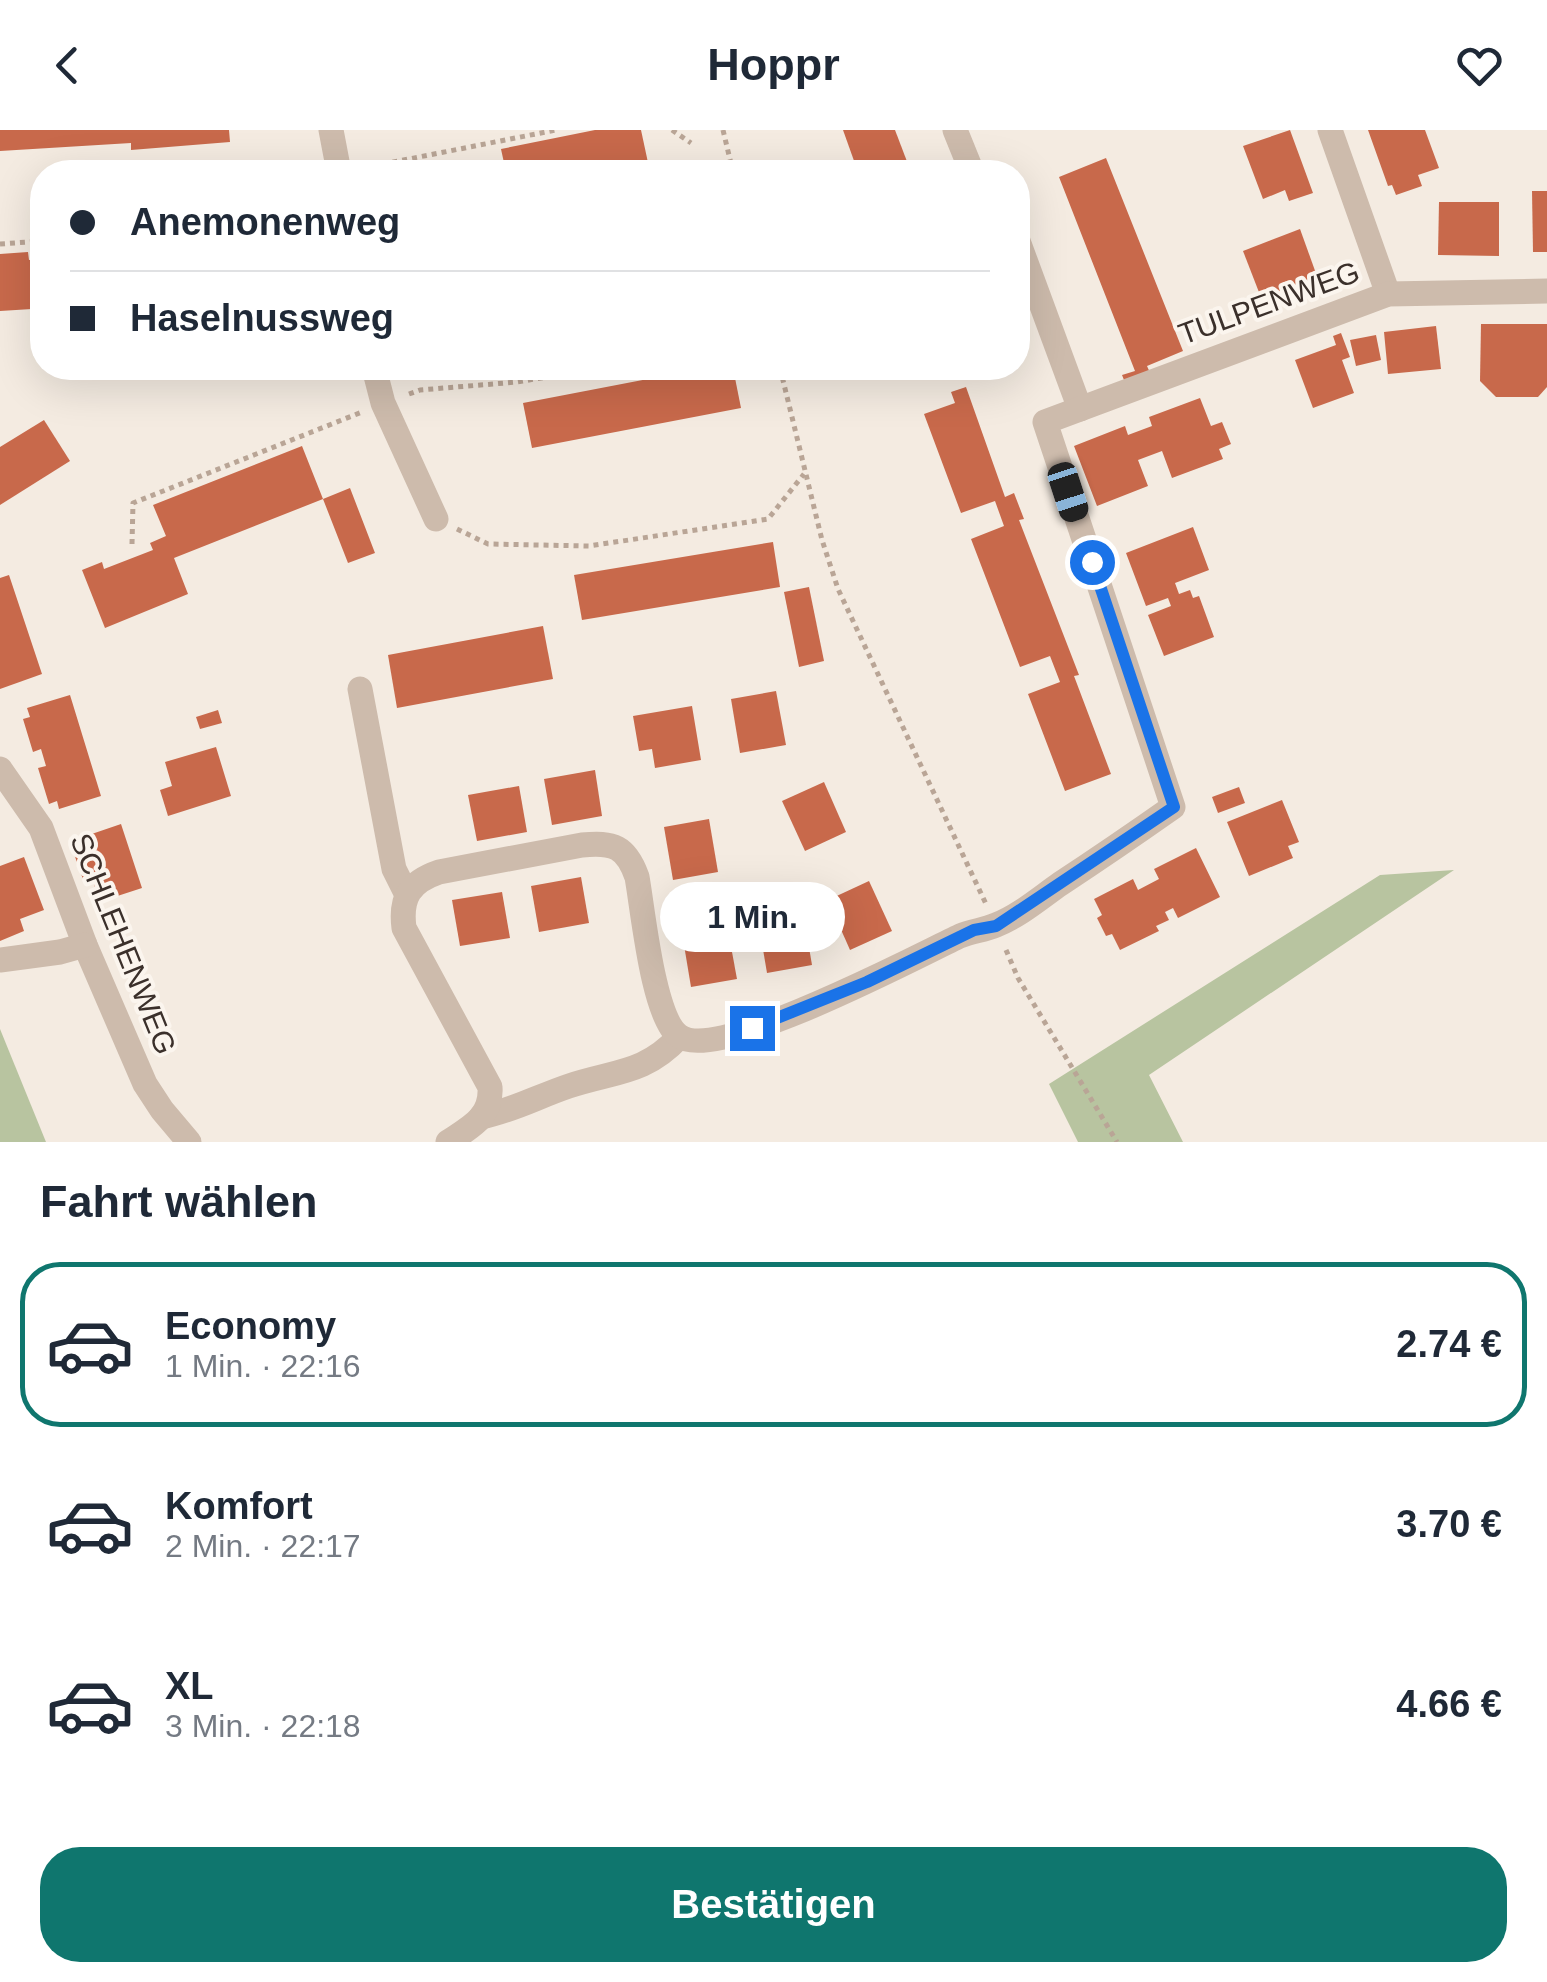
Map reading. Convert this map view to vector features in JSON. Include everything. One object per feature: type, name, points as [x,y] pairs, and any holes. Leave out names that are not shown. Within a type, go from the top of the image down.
[{"type":"street","points":[[330,130],[344,160]]},
{"type":"street","points":[[955,130],[967,160]]},
{"type":"street","points":[[1330,130],[1388,294]]},
{"type":"street","points":[[1030,274],[1080,409]]},
{"type":"street","name":"TULPENWEG","points":[[996,926],[1174,807],[1045,422],[1388,294],[1547,290]]},
{"type":"street","points":[[377,380],[383,403],[436,519]]},
{"type":"street","points":[[360,689],[394,869],[406,893]]},
{"type":"street","name":"SCHLEHENWEG","points":[[0,769],[41,828],[85,945],[146,1084],[190,1142]]},
{"type":"street","points":[[448,1142],[481,1117],[491,1103],[490,1087],[404,928],[401,909],[406,893],[418,880],[439,872],[582,845],[602,843],[618,848],[631,859],[637,876],[659,1001],[667,1023],[680,1036],[698,1043],[718,1040],[851,989],[958,938],[996,926]]},
{"type":"street","points":[[0,960],[85,945]]},
{"type":"street","points":[[481,1117],[569,1086],[638,1068],[663,1054],[680,1036]]},
{"type":"path","points":[[405,160],[556,130]]},
{"type":"path","points":[[672,130],[691,143]]},
{"type":"path","points":[[723,130],[730,160]]},
{"type":"path","points":[[0,244],[30,242]]},
{"type":"path","points":[[132,544],[133,503],[420,390],[529,380]]},
{"type":"path","points":[[783,380],[838,589],[1018,978],[1117,1142]]},
{"type":"path","points":[[436,519],[488,544],[588,546],[768,518],[806,472]]},
{"type":"green space","points":[[1454,870],[1149,1075],[1183,1142],[1078,1142],[1049,1084],[1380,875]]},
{"type":"green space","points":[[0,1029],[46,1142],[0,1142]]},
{"type":"building","points":[[0,130],[229,130],[230,142],[131,150],[131,143],[0,151]]},
{"type":"building","points":[[595,130],[641,130],[647,160],[503,160],[501,149]]},
{"type":"building","points":[[843,130],[895,130],[906,160],[854,160]]},
{"type":"building","points":[[1290,130],[1313,193],[1289,201],[1285,190],[1263,199],[1243,146]]},
{"type":"building","points":[[1368,130],[1425,130],[1439,168],[1418,175],[1422,186],[1396,195],[1392,185],[1388,186]]},
{"type":"building","points":[[1106,158],[1183,351],[1147,366],[1151,375],[1126,385],[1122,375],[1135,371],[1059,177]]},
{"type":"building","points":[[1532,191],[1547,191],[1547,252],[1533,252]]},
{"type":"building","points":[[1439,202],[1499,202],[1499,256],[1438,255]]},
{"type":"building","points":[[1300,229],[1318,279],[1262,300],[1243,251]]},
{"type":"building","points":[[28,252],[30,309],[0,311],[0,254]]},
{"type":"building","points":[[1481,324],[1547,324],[1547,387],[1538,397],[1496,397],[1480,381]]},
{"type":"building","points":[[1436,326],[1441,369],[1388,374],[1384,332]]},
{"type":"building","points":[[1341,333],[1350,357],[1342,360],[1354,393],[1313,408],[1295,360],[1336,345],[1333,336]]},
{"type":"building","points":[[1376,335],[1381,360],[1356,366],[1350,340]]},
{"type":"building","points":[[643,380],[735,380],[741,408],[532,448],[523,403]]},
{"type":"building","points":[[966,387],[1005,497],[1014,493],[1024,519],[1019,520],[1079,675],[1074,676],[1111,774],[1065,791],[1028,694],[1060,682],[1050,656],[1020,667],[971,539],[1004,526],[995,501],[961,513],[924,414],[955,403],[951,392]]},
{"type":"building","points":[[1200,398],[1211,426],[1222,422],[1231,444],[1219,449],[1223,459],[1172,478],[1162,451],[1138,460],[1148,486],[1097,506],[1074,446],[1125,426],[1128,435],[1152,426],[1149,417]]},
{"type":"building","points":[[44,420],[70,461],[0,505],[0,447]]},
{"type":"building","points":[[302,446],[323,499],[174,558],[188,594],[105,628],[82,570],[102,562],[104,569],[153,550],[150,543],[166,536],[153,505]]},
{"type":"building","points":[[350,488],[375,553],[348,563],[323,499]]},
{"type":"building","points":[[1193,527],[1209,570],[1175,583],[1179,594],[1190,590],[1193,598],[1199,596],[1214,637],[1164,656],[1148,615],[1171,606],[1168,598],[1146,606],[1126,553]]},
{"type":"building","points":[[773,542],[780,587],[582,620],[574,575]]},
{"type":"building","points":[[9,575],[42,674],[0,689],[0,578]]},
{"type":"building","points":[[809,587],[824,661],[799,667],[784,592]]},
{"type":"building","points":[[543,626],[553,679],[397,708],[388,655]]},
{"type":"building","points":[[776,691],[786,745],[740,753],[731,699]]},
{"type":"building","points":[[70,695],[101,796],[59,809],[57,801],[49,804],[38,768],[46,766],[41,749],[33,752],[23,719],[30,717],[27,708]]},
{"type":"building","points":[[692,706],[701,760],[655,768],[652,749],[639,751],[633,716]]},
{"type":"building","points":[[218,710],[222,723],[200,729],[196,717]]},
{"type":"building","points":[[216,747],[231,796],[168,816],[160,790],[172,786],[165,762]]},
{"type":"building","points":[[595,770],[602,816],[552,825],[544,779]]},
{"type":"building","points":[[824,782],[846,832],[805,851],[782,801]]},
{"type":"building","points":[[519,786],[527,832],[477,841],[468,795]]},
{"type":"building","points":[[1239,787],[1245,803],[1218,813],[1212,797]]},
{"type":"building","points":[[1282,800],[1299,842],[1288,846],[1293,858],[1249,876],[1227,822]]},
{"type":"building","points":[[709,819],[718,872],[673,880],[664,827]]},
{"type":"building","points":[[121,824],[142,888],[99,902],[93,880],[84,882],[73,851],[82,848],[80,838]]},
{"type":"building","points":[[1196,848],[1220,897],[1178,918],[1173,908],[1165,912],[1169,920],[1156,926],[1159,931],[1120,950],[1112,934],[1106,936],[1097,918],[1102,915],[1094,899],[1133,879],[1138,890],[1159,879],[1154,869]]},
{"type":"building","points":[[24,857],[44,910],[20,919],[24,931],[0,941],[0,866]]},
{"type":"building","points":[[581,877],[589,923],[539,932],[531,886]]},
{"type":"building","points":[[869,881],[892,931],[850,950],[828,900]]},
{"type":"building","points":[[502,892],[510,938],[460,946],[452,900]]},
{"type":"building","points":[[803,912],[812,965],[767,973],[758,920]]},
{"type":"building","points":[[727,925],[737,979],[691,987],[682,933]]},
{"type":"route","points":[[752,1028],[867,982],[974,930],[996,926],[1174,807],[1092,562]]}]
